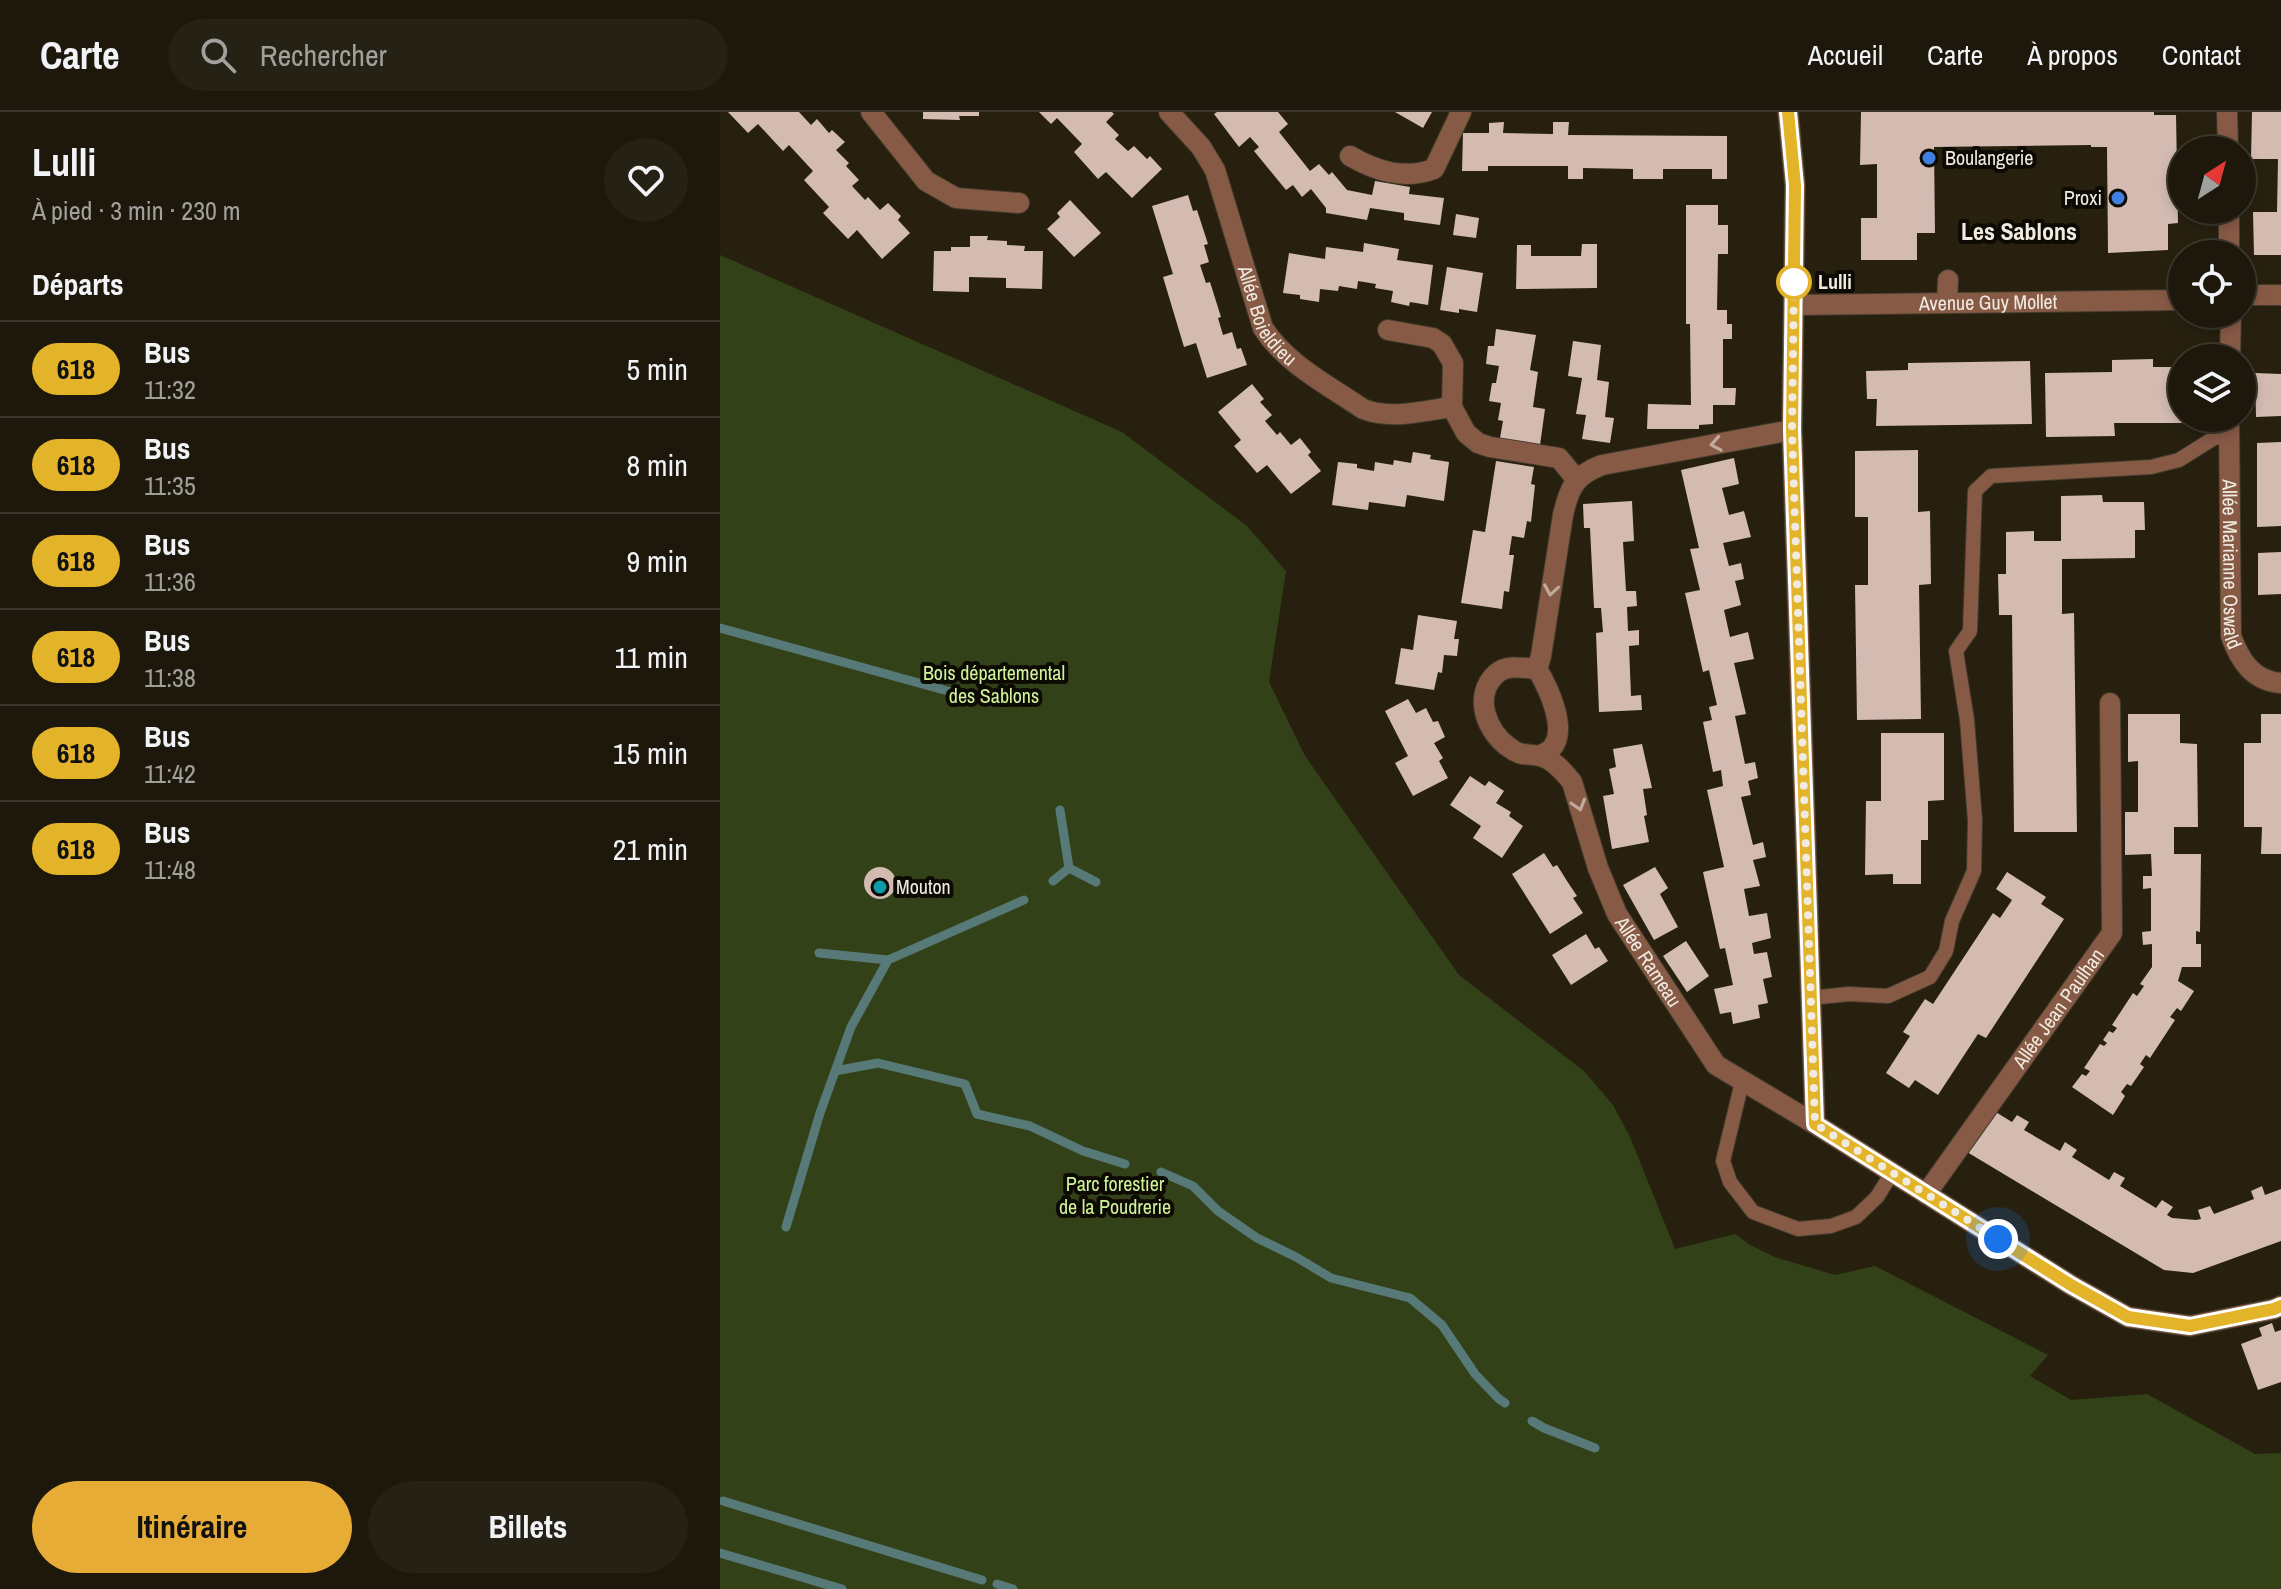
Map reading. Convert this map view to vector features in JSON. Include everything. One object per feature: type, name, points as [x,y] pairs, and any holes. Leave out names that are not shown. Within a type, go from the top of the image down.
[{"type":"street","points":[[871,112],[926,181],[956,198],[1019,203]]},
{"type":"street","points":[[1350,156],[1370,167],[1394,173],[1417,175],[1434,169],[1461,112]]},
{"type":"street","points":[[1788,112],[1795,185],[1792,430],[1815,1124]]},
{"type":"street","points":[[2227,112],[2228,136]]},
{"type":"street","name":"Allée Boieldieu","points":[[1177,114],[1215,170],[1263,328],[1273,344],[1285,356],[1363,409],[1376,414],[1387,416],[1452,407]]},
{"type":"street","points":[[1947,303],[1948,280]]},
{"type":"street","points":[[2256,295],[2281,295]]},
{"type":"street","name":"Avenue Guy Mollet","points":[[1794,305],[2168,300]]},
{"type":"street","points":[[1388,330],[1433,338],[1442,344],[1453,363],[1452,407],[1466,433],[1478,443],[1559,458],[1577,480]]},
{"type":"street","points":[[1540,756],[1553,748],[1559,734],[1558,721],[1537,669],[1563,515],[1568,493],[1577,480],[1586,471],[1602,465],[1792,430]]},
{"type":"street","name":"Allée Marianne Oswald","points":[[2229,432],[2231,636],[2238,655],[2250,670],[2262,679],[2281,683]]},
{"type":"street","name":"Allée Rameau","points":[[1537,669],[1511,667],[1496,673],[1486,688],[1482,706],[1501,741],[1513,751],[1526,756],[1540,756],[1563,770],[1572,782],[1598,868],[1617,914],[1716,1065],[2071,1285],[2128,1317],[2190,1326],[2281,1306]]},
{"type":"street","name":"Allée Jean Paulhan","points":[[1926,1194],[2112,933],[2110,703]]},
{"type":"lane","points":[[1810,998],[1849,994],[1888,996],[1930,977],[1946,951],[1952,921],[1974,871],[1975,820],[1967,720],[1956,651],[1970,631],[1975,491],[1991,476],[2151,467],[2179,460],[2222,432]]},
{"type":"lane","points":[[1742,1082],[1723,1161],[1730,1182],[1753,1212],[1798,1229],[1831,1226],[1856,1217],[1877,1197],[1892,1173]]},
{"type":"green space","name":"Parc forestier de la Poudrerie","points":[[720,255],[1122,432],[1247,526],[1286,571],[1269,682],[1305,756],[1459,975],[1584,1071],[1613,1105],[1630,1137],[1675,1249],[1735,1234],[1775,1257],[1835,1275],[1875,1266],[2048,1355],[2030,1376],[2071,1400],[2147,1394],[2255,1454],[2281,1453],[2281,1589],[720,1589]]},
{"type":"building","points":[[728,112],[799,112],[811,125],[817,119],[829,133],[832,130],[845,142],[836,150],[849,163],[846,166],[859,180],[852,186],[880,210],[888,203],[901,216],[898,220],[910,233],[882,259],[857,230],[848,239],[823,213],[829,207],[804,180],[813,171],[789,145],[783,151],[758,124],[748,133]]},
{"type":"building","points":[[923,112],[979,112],[979,116],[959,116],[960,120],[923,119]]},
{"type":"building","points":[[1039,112],[1112,112],[1114,114],[1106,122],[1119,135],[1115,139],[1128,151],[1134,146],[1147,159],[1150,156],[1162,169],[1132,198],[1106,172],[1098,179],[1074,152],[1082,144],[1057,118],[1051,124]]},
{"type":"building","points":[[1278,112],[1288,124],[1279,132],[1310,171],[1319,164],[1329,175],[1332,172],[1347,190],[1372,195],[1375,181],[1410,187],[1409,194],[1444,198],[1440,225],[1404,220],[1404,213],[1370,208],[1367,220],[1326,213],[1326,208],[1311,189],[1302,197],[1293,185],[1286,190],[1254,151],[1259,147],[1250,137],[1239,147],[1214,114]]},
{"type":"building","points":[[1395,112],[1432,112],[1423,128]]},
{"type":"building","points":[[1861,112],[2154,112],[2154,115],[2176,115],[2176,136],[2168,136],[2168,250],[2108,253],[2107,147],[1934,147],[1935,233],[1917,233],[1917,260],[1861,260],[1861,218],[1877,218],[1877,164],[1860,165]]},
{"type":"building","points":[[2252,112],[2281,112],[2281,255],[2256,255],[2253,224],[2256,224],[2256,212],[2277,212],[2278,159],[2256,159],[2256,136],[2251,136]]},
{"type":"building","points":[[1504,122],[1503,133],[1553,134],[1553,122],[1569,122],[1568,135],[1727,136],[1727,179],[1712,179],[1712,169],[1663,169],[1663,179],[1633,179],[1633,169],[1583,168],[1583,179],[1568,179],[1568,166],[1488,166],[1488,171],[1462,171],[1463,133],[1489,133],[1489,123]]},
{"type":"building","points":[[1188,195],[1193,211],[1197,210],[1208,244],[1204,245],[1209,262],[1200,265],[1206,283],[1210,282],[1223,335],[1232,332],[1237,349],[1241,348],[1247,365],[1207,378],[1196,343],[1184,347],[1163,277],[1173,274],[1152,206]]},
{"type":"building","points":[[1070,200],[1101,233],[1074,257],[1047,229],[1060,217],[1057,213]]},
{"type":"building","points":[[1686,205],[1718,205],[1718,225],[1728,225],[1728,254],[1718,254],[1717,310],[1727,310],[1727,324],[1732,324],[1732,339],[1723,339],[1723,388],[1736,388],[1735,405],[1713,405],[1713,424],[1699,425],[1699,429],[1647,429],[1648,404],[1691,405],[1690,324],[1686,324]]},
{"type":"building","points":[[1456,214],[1479,218],[1476,238],[1453,235]]},
{"type":"building","points":[[970,236],[988,236],[987,240],[1025,246],[1024,251],[1043,251],[1042,289],[1006,288],[1006,278],[969,277],[969,292],[933,291],[934,251],[970,247]]},
{"type":"building","points":[[1364,243],[1399,249],[1397,260],[1433,265],[1428,305],[1410,302],[1409,306],[1391,302],[1393,291],[1358,281],[1357,289],[1339,286],[1338,291],[1320,289],[1319,302],[1283,293],[1289,253],[1325,259],[1326,247],[1363,252]]},
{"type":"building","points":[[1582,244],[1597,244],[1597,288],[1516,289],[1517,245],[1531,245],[1531,256],[1581,256]]},
{"type":"building","points":[[1447,267],[1483,273],[1477,312],[1440,310]]},
{"type":"building","points":[[1496,329],[1536,335],[1530,370],[1538,372],[1533,407],[1545,409],[1540,445],[1500,438],[1503,421],[1498,420],[1501,403],[1489,401],[1499,366],[1486,364],[1488,346],[1494,346]]},
{"type":"building","points":[[1573,341],[1601,345],[1597,380],[1609,382],[1605,417],[1614,418],[1610,443],[1582,439],[1586,415],[1576,414],[1582,378],[1568,376]]},
{"type":"building","points":[[2153,359],[2153,367],[2168,367],[2168,423],[2114,423],[2115,436],[2046,437],[2045,373],[2112,372],[2112,360]]},
{"type":"building","points":[[2030,361],[2032,424],[1876,426],[1877,399],[1867,399],[1866,371],[1908,370],[1908,363]]},
{"type":"building","points":[[2256,373],[2281,374],[2281,416],[2256,417]]},
{"type":"building","points":[[1252,384],[1264,399],[1260,402],[1272,415],[1265,421],[1291,445],[1300,438],[1321,471],[1291,494],[1267,465],[1257,473],[1234,446],[1241,440],[1218,412]]},
{"type":"building","points":[[2281,442],[2281,526],[2257,527],[2257,443]]},
{"type":"building","points":[[1918,450],[1918,512],[1930,511],[1931,584],[1919,585],[1921,719],[1857,720],[1855,585],[1868,585],[1868,517],[1855,517],[1855,451]]},
{"type":"building","points":[[1413,452],[1449,462],[1444,501],[1407,495],[1405,507],[1369,502],[1368,510],[1332,505],[1338,462],[1357,464],[1357,468],[1374,471],[1375,462],[1393,465],[1394,460],[1411,463]]},
{"type":"building","points":[[1734,458],[1739,484],[1722,488],[1729,515],[1744,511],[1751,537],[1723,543],[1729,566],[1741,563],[1744,579],[1735,581],[1741,605],[1724,610],[1730,637],[1748,632],[1754,659],[1734,663],[1746,714],[1735,716],[1745,764],[1755,762],[1758,778],[1748,781],[1751,795],[1741,797],[1753,845],[1763,842],[1766,857],[1753,860],[1760,886],[1744,889],[1749,916],[1767,913],[1771,938],[1752,943],[1754,954],[1767,952],[1772,977],[1763,979],[1768,1003],[1758,1005],[1760,1018],[1733,1024],[1731,1012],[1720,1014],[1714,989],[1733,985],[1725,948],[1720,949],[1703,872],[1724,867],[1707,790],[1723,786],[1721,770],[1713,772],[1703,722],[1712,720],[1709,707],[1717,705],[1709,670],[1703,672],[1685,593],[1700,590],[1690,549],[1699,548],[1681,470]]},
{"type":"building","points":[[1496,461],[1534,467],[1531,484],[1535,485],[1531,522],[1527,521],[1524,538],[1512,536],[1509,555],[1514,555],[1509,592],[1504,591],[1502,609],[1461,603],[1473,530],[1485,532]]},
{"type":"building","points":[[2102,495],[2103,502],[2144,502],[2145,530],[2135,530],[2135,558],[2062,559],[2062,614],[2074,613],[2077,832],[2014,832],[2012,615],[1999,615],[1998,574],[2006,574],[2006,532],[2034,531],[2034,541],[2061,541],[2061,496]]},
{"type":"building","points":[[1632,501],[1634,541],[1623,542],[1626,591],[1636,591],[1637,606],[1627,607],[1628,631],[1639,630],[1639,645],[1629,646],[1631,696],[1641,695],[1642,710],[1599,712],[1596,633],[1603,632],[1601,608],[1594,608],[1590,528],[1584,528],[1583,504]]},
{"type":"building","points":[[2281,552],[2281,594],[2258,595],[2258,553]]},
{"type":"building","points":[[1418,615],[1457,621],[1454,639],[1459,639],[1457,656],[1444,655],[1442,673],[1438,672],[1434,690],[1395,684],[1401,648],[1413,650]]},
{"type":"building","points":[[1408,699],[1416,713],[1426,708],[1433,722],[1438,721],[1445,737],[1434,743],[1443,758],[1439,761],[1448,778],[1413,796],[1395,763],[1408,756],[1385,711]]},
{"type":"building","points":[[2128,714],[2180,714],[2180,743],[2197,744],[2198,827],[2174,827],[2174,854],[2201,854],[2200,932],[2196,931],[2196,944],[2201,944],[2201,967],[2182,967],[2178,981],[2194,991],[2181,1011],[2177,1008],[2170,1017],[2175,1020],[2150,1058],[2146,1055],[2140,1064],[2144,1067],[2131,1086],[2127,1084],[2121,1092],[2125,1096],[2113,1115],[2072,1087],[2082,1074],[2086,1076],[2090,1071],[2084,1068],[2100,1044],[2104,1046],[2107,1043],[2103,1040],[2109,1031],[2113,1033],[2117,1028],[2112,1025],[2133,993],[2137,996],[2144,986],[2140,984],[2152,967],[2152,944],[2143,945],[2142,932],[2151,931],[2151,888],[2143,889],[2143,876],[2152,876],[2151,854],[2125,855],[2125,812],[2138,812],[2138,761],[2128,762]]},
{"type":"building","points":[[2261,714],[2281,714],[2281,854],[2261,854],[2262,827],[2244,827],[2244,743],[2261,743]]},
{"type":"building","points":[[1881,733],[1944,733],[1944,800],[1928,801],[1928,840],[1921,840],[1921,884],[1893,884],[1893,874],[1865,875],[1866,801],[1881,801]]},
{"type":"building","points":[[1642,744],[1652,788],[1643,789],[1649,842],[1612,849],[1603,796],[1614,794],[1609,769],[1616,767],[1613,749]]},
{"type":"building","points":[[1470,776],[1485,786],[1489,781],[1504,791],[1496,803],[1511,812],[1509,816],[1523,826],[1502,858],[1473,838],[1481,826],[1450,805]]},
{"type":"building","points":[[1544,853],[1553,867],[1557,865],[1577,896],[1573,898],[1583,913],[1550,934],[1512,874]]},
{"type":"building","name":"Mouton","points":[[880,867],[891,872],[896,883],[891,894],[880,899],[869,894],[864,883],[869,872]]},
{"type":"building","points":[[1655,867],[1668,888],[1660,894],[1678,927],[1654,940],[1623,885]]},
{"type":"building","points":[[2007,872],[2046,897],[2041,904],[2064,919],[1986,1038],[1978,1034],[1938,1095],[1915,1080],[1909,1088],[1886,1073],[1910,1036],[1903,1032],[1925,999],[1933,1004],[1993,913],[2000,918],[2012,900],[1996,889]]},
{"type":"building","points":[[1586,934],[1595,949],[1599,947],[1608,961],[1571,985],[1552,955]]},
{"type":"building","points":[[1686,941],[1709,976],[1687,992],[1663,956]]},
{"type":"building","points":[[1994,1111],[2012,1122],[2017,1115],[2029,1122],[2024,1130],[2060,1151],[2065,1142],[2077,1150],[2072,1157],[2109,1180],[2114,1172],[2125,1178],[2120,1186],[2156,1208],[2162,1200],[2173,1207],[2167,1215],[2172,1218],[2201,1219],[2198,1210],[2210,1206],[2214,1214],[2254,1199],[2251,1191],[2262,1186],[2265,1195],[2281,1189],[2281,1241],[2193,1273],[2164,1270],[1967,1152]]},
{"type":"building","points":[[2272,1323],[2275,1332],[2281,1330],[2281,1382],[2258,1390],[2241,1344],[2262,1336],[2259,1328]]},
{"type":"waterway","points":[[720,628],[955,693]]},
{"type":"waterway","points":[[1053,881],[1069,868],[1060,810]]},
{"type":"waterway","points":[[1069,868],[1096,882]]},
{"type":"waterway","points":[[819,953],[888,960],[1024,900]]},
{"type":"waterway","points":[[786,1227],[820,1113],[851,1027],[888,960]]},
{"type":"waterway","points":[[835,1071],[878,1063],[965,1084],[977,1114],[1030,1126],[1083,1151],[1125,1164]]},
{"type":"waterway","points":[[1161,1172],[1193,1186],[1218,1211],[1257,1238],[1331,1278],[1410,1298],[1442,1325],[1475,1374],[1505,1403]]},
{"type":"waterway","points":[[1532,1421],[1595,1448]]},
{"type":"waterway","points":[[723,1501],[982,1580]]},
{"type":"waterway","points":[[720,1553],[842,1589]]},
{"type":"waterway","points":[[997,1584],[1013,1589]]},
{"type":"bus line","name":"618","points":[[1788,112],[1795,185],[1792,430],[1815,1124],[2071,1285],[2128,1317],[2190,1326],[2281,1306]]},
{"type":"place","name":"Boulangerie","points":[[1929,158]]},
{"type":"place","name":"Proxi","points":[[2118,198]]},
{"type":"place","name":"Lulli","points":[[1794,282]]},
{"type":"place","name":"Mouton","points":[[880,887]]},
{"type":"district","name":"Les Sablons","points":[[2019,232]]},
{"type":"route","points":[[1794,282],[1792,430],[1815,1124],[1998,1239]]},
{"type":"park label","name":"Bois départemental des Sablons","points":[[994,684]]}]
